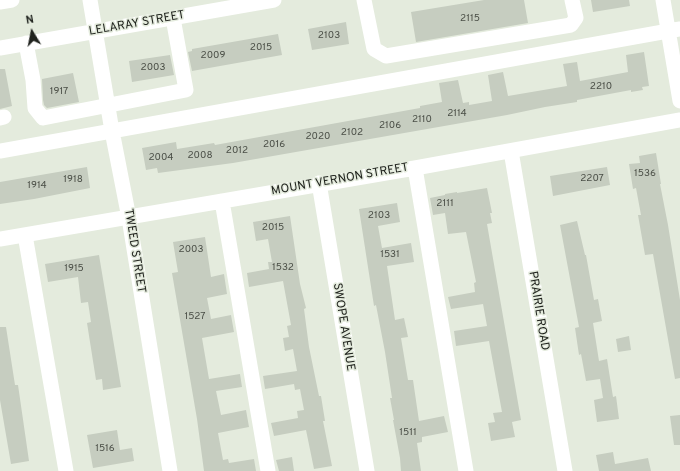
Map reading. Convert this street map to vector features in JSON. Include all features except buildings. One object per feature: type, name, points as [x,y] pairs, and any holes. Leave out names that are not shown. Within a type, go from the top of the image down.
[{"type":"street","points":[[0,2],[12,0]]},
{"type":"street","name":"TWEED STREET","points":[[90,0],[112,131],[129,218],[170,471]]},
{"type":"street","name":"LELARAY STREET","points":[[0,48],[173,18],[244,3],[274,0]]},
{"type":"street","points":[[364,0],[374,48],[386,56],[570,25],[576,18],[572,0]]},
{"type":"street","points":[[663,0],[674,30],[680,101]]},
{"type":"street","points":[[26,43],[33,80],[36,108],[42,118],[186,90],[173,18]]},
{"type":"street","points":[[0,151],[674,30]]},
{"type":"street","name":"MOUNT VERNON STREET","points":[[0,239],[129,218],[319,183],[415,168],[680,120]]},
{"type":"street","name":"PRAIRIE ROAD","points":[[511,151],[565,471]]},
{"type":"street","points":[[415,168],[466,471]]},
{"type":"street","name":"SWOPE AVENUE","points":[[319,183],[367,471]]},
{"type":"street","points":[[222,201],[268,471]]},
{"type":"street","points":[[26,235],[66,471]]}]
